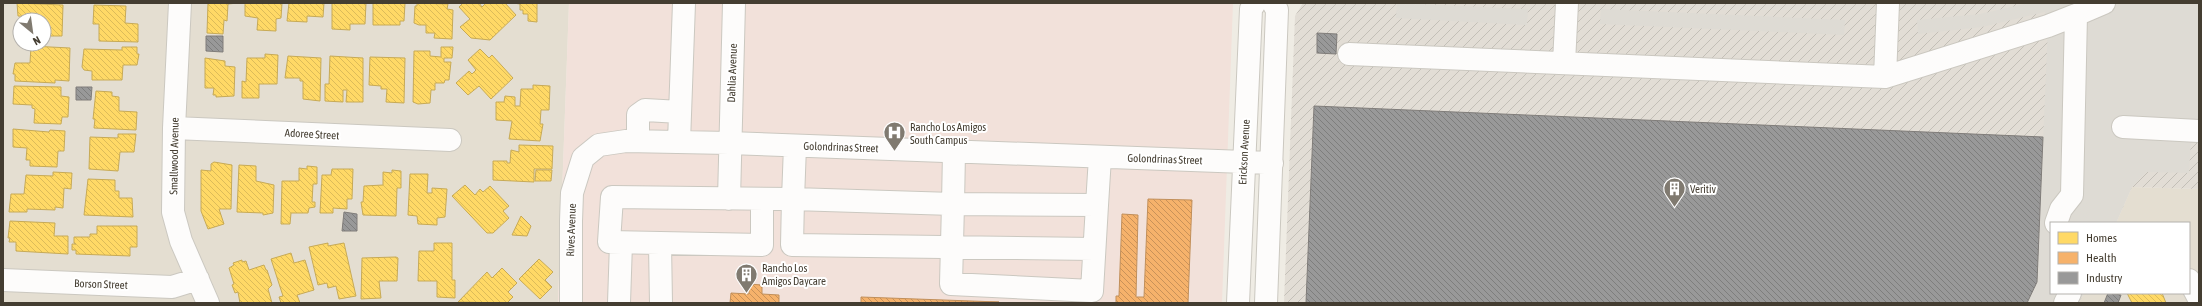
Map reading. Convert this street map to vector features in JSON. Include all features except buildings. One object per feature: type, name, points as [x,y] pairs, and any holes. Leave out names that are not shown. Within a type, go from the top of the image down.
[{"type":"street","name":"Smallwood Avenue","points":[[180,3],[174,128],[173,212],[181,241],[208,303]]},
{"type":"street","points":[[679,142],[684,3]]},
{"type":"street","name":"Dahlia Avenue","points":[[729,199],[734,3]]},
{"type":"street","name":"Erickson Avenue","points":[[1238,303],[1251,9],[1255,3]]},
{"type":"street","points":[[1266,303],[1277,10],[1273,3]]},
{"type":"street","points":[[1564,63],[1567,3]]},
{"type":"street","points":[[1884,77],[1888,3]]},
{"type":"street","points":[[1349,54],[1884,77],[2048,26],[2104,3]]},
{"type":"street","points":[[2056,222],[2061,208],[2072,195],[2076,15]]},
{"type":"street","points":[[638,141],[638,115],[645,110],[680,102]]},
{"type":"street","points":[[2123,127],[2199,131]]},
{"type":"street","name":"Adoree Street","points":[[174,128],[450,140]]},
{"type":"street","name":"Golondrinas Street","points":[[583,158],[599,146],[626,141],[638,141],[1272,163]]},
{"type":"street","points":[[792,245],[795,146]]},
{"type":"street","points":[[954,152],[951,284],[1092,291],[1100,157]]},
{"type":"street","name":"Rives Avenue","points":[[571,303],[570,221],[572,193],[583,158]]},
{"type":"street","points":[[1094,249],[660,244],[609,242],[612,197],[793,199],[953,204],[1097,205]]},
{"type":"street","points":[[762,199],[762,245]]},
{"type":"street","points":[[619,303],[622,242]]},
{"type":"street","points":[[660,244],[661,303]]},
{"type":"street","name":"Borson Street","points":[[3,280],[172,287],[198,279]]},
{"type":"street","points":[[2190,282],[2199,299]]},
{"type":"street","points":[[2065,303],[2070,294]]},
{"type":"shaded area","points":[[3,3],[569,3],[558,303],[3,303]]},
{"type":"shaded area","name":"Rancho Los Amigos South Campus","points":[[569,3],[1233,3],[1222,303],[558,303]]},
{"type":"shaded area","points":[[1303,3],[2199,3],[2199,189],[2132,187],[2116,222],[2050,222],[2050,294],[2084,294],[2079,303],[1284,303],[1295,16]]},
{"type":"shaded area","points":[[1397,3],[1528,9],[1527,25],[1396,18]]},
{"type":"shaded area","points":[[2029,3],[2199,3],[2199,140],[2191,140],[2189,173],[2146,172],[2132,187],[2116,222],[2050,222],[2050,294],[2084,294],[2079,303],[2027,303],[2037,282],[2048,26],[2045,12],[1982,27],[1918,34],[1917,20],[1980,14]]},
{"type":"shaded area","points":[[1601,9],[1845,20],[1844,35],[1600,24]]},
{"type":"shaded area","points":[[2132,187],[2199,189],[2199,303],[2079,303],[2084,294],[2190,294],[2190,222],[2116,222]]},
{"type":"place","name":"Rancho Los Amigos South Campus","points":[[895,152]]},
{"type":"place","name":"Veritiv","points":[[1675,208]]},
{"type":"place","name":"Rancho Los Amigos Daycare","points":[[746,294]]}]
